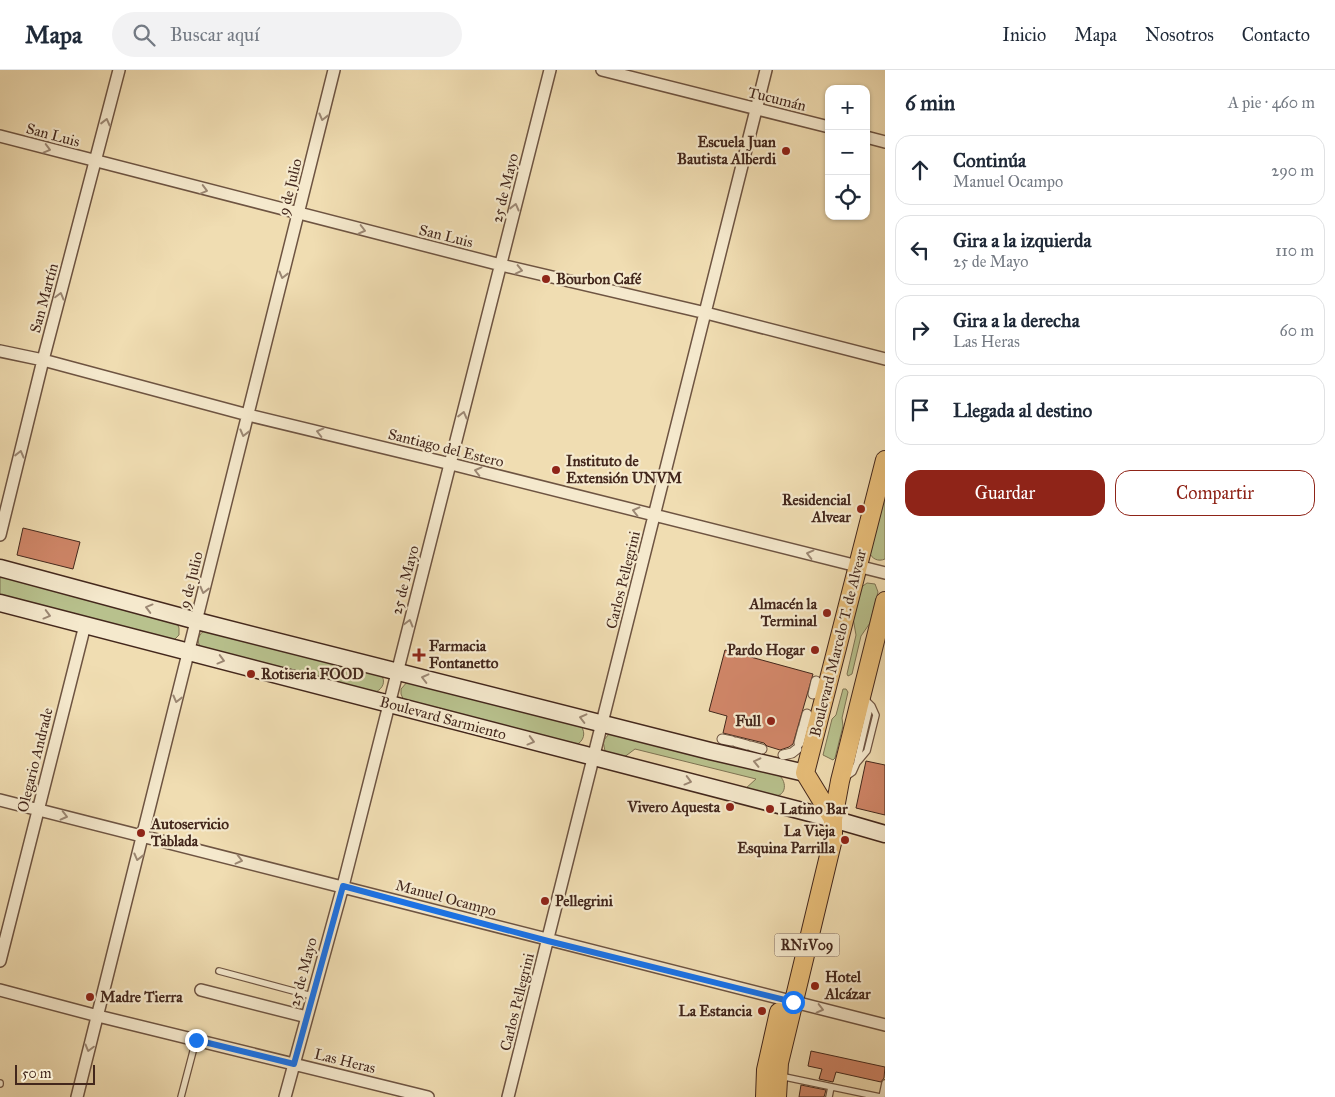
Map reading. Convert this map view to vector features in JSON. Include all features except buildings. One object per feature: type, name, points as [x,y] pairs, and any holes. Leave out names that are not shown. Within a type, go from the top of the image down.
[{"type":"main road","name":"Boulevard Marcelo T. de Alvear","points":[[805,773],[885,460]]},
{"type":"main road","points":[[0,568],[197,621],[805,773],[833,819]]},
{"type":"main road","name":"RN1V09","points":[[765,1097],[774,1072],[824,837],[833,819],[840,781],[855,752],[862,695],[885,601]]},
{"type":"main road","name":"Boulevard Sarmiento","points":[[0,603],[885,834]]},
{"type":"main road","points":[[759,1097],[774,1072]]},
{"type":"main road","points":[[770,1097],[774,1072]]},
{"type":"main road","name":"RN1V09","points":[[774,1072],[777,1097]]},
{"type":"street","name":"San Martín","points":[[0,535],[43,360],[119,70]]},
{"type":"street","name":"9 de Julio","points":[[76,1097],[98,1016],[334,70]]},
{"type":"street","name":"25 de Mayo","points":[[285,1097],[343,886],[550,70]]},
{"type":"street","name":"Tucumán","points":[[602,70],[825,126]]},
{"type":"street","name":"Carlos Pellegrini","points":[[508,1097],[766,70]]},
{"type":"street","name":"San Luis","points":[[0,136],[298,214],[501,265],[706,313],[885,359]]},
{"type":"street","points":[[870,138],[885,142]]},
{"type":"street","name":"Santiago del Estero","points":[[0,350],[248,415],[885,573]]},
{"type":"street","name":"Olegario Andrade","points":[[0,961],[85,625]]},
{"type":"street","points":[[813,694],[816,681]]},
{"type":"street","points":[[783,755],[792,753],[798,746],[807,714]]},
{"type":"street","points":[[722,739],[762,749]]},
{"type":"street","name":"Manuel Ocampo","points":[[0,800],[343,886],[548,941],[885,1025]]},
{"type":"street","name":"Las Heras","points":[[0,990],[428,1097]]},
{"type":"street","points":[[201,990],[307,1017]]},
{"type":"lane","points":[[220,971],[312,996]]},
{"type":"lane","points":[[181,1097],[196,1040]]},
{"type":"lane","points":[[774,1072],[881,1097],[885,1083]]},
{"type":"lane","points":[[829,1097],[831,1086]]},
{"type":"green space","points":[[885,490],[885,559],[878,560],[869,552]]},
{"type":"green space","points":[[4,577],[177,623],[179,635],[174,640],[0,598],[0,578]]},
{"type":"green space","points":[[867,583],[875,584],[878,592],[870,623],[861,636],[852,674],[848,676],[856,635],[853,618],[860,588]]},
{"type":"green space","points":[[205,630],[381,674],[383,684],[376,692],[201,648],[198,638]]},
{"type":"green space","points":[[408,681],[581,726],[583,737],[576,745],[404,701],[401,689]]},
{"type":"green space","points":[[843,689],[846,689],[848,692],[842,718],[843,726],[833,760],[823,755],[832,719],[836,715]]},
{"type":"green space","points":[[609,734],[777,774],[783,780],[783,791],[778,796],[770,796],[745,789],[756,779],[635,749],[623,758],[605,751],[603,741]]},
{"type":"place","name":"Escuela Juan Bautista Alberdi","points":[[786,151]]},
{"type":"place","name":"Bourbon Café","points":[[546,279]]},
{"type":"place","name":"Instituto de Extensión UNVM","points":[[556,470]]},
{"type":"place","name":"Residencial Alvear","points":[[861,509]]},
{"type":"place","name":"Almacén la Terminal","points":[[827,613]]},
{"type":"place","name":"Pardo Hogar","points":[[815,650]]},
{"type":"place","name":"Farmacia Fontanetto","points":[[419,655]]},
{"type":"place","name":"Rotiseria FOOD","points":[[251,674]]},
{"type":"place","name":"Full","points":[[771,721]]},
{"type":"place","name":"Vivero Aquesta","points":[[730,807]]},
{"type":"place","name":"Latino Bar","points":[[770,809]]},
{"type":"place","name":"Autoservicio Tablada","points":[[141,833]]},
{"type":"place","name":"La Vieja Esquina Parrilla","points":[[845,840]]},
{"type":"place","name":"Pellegrini","points":[[545,901]]},
{"type":"place","name":"Hotel Alcázar","points":[[815,986]]},
{"type":"place","name":"Madre Tierra","points":[[90,997]]},
{"type":"place","name":"La Estancia","points":[[762,1011]]},
{"type":"route","points":[[196,1040],[294,1064],[343,886],[548,941],[793,1002]]}]
